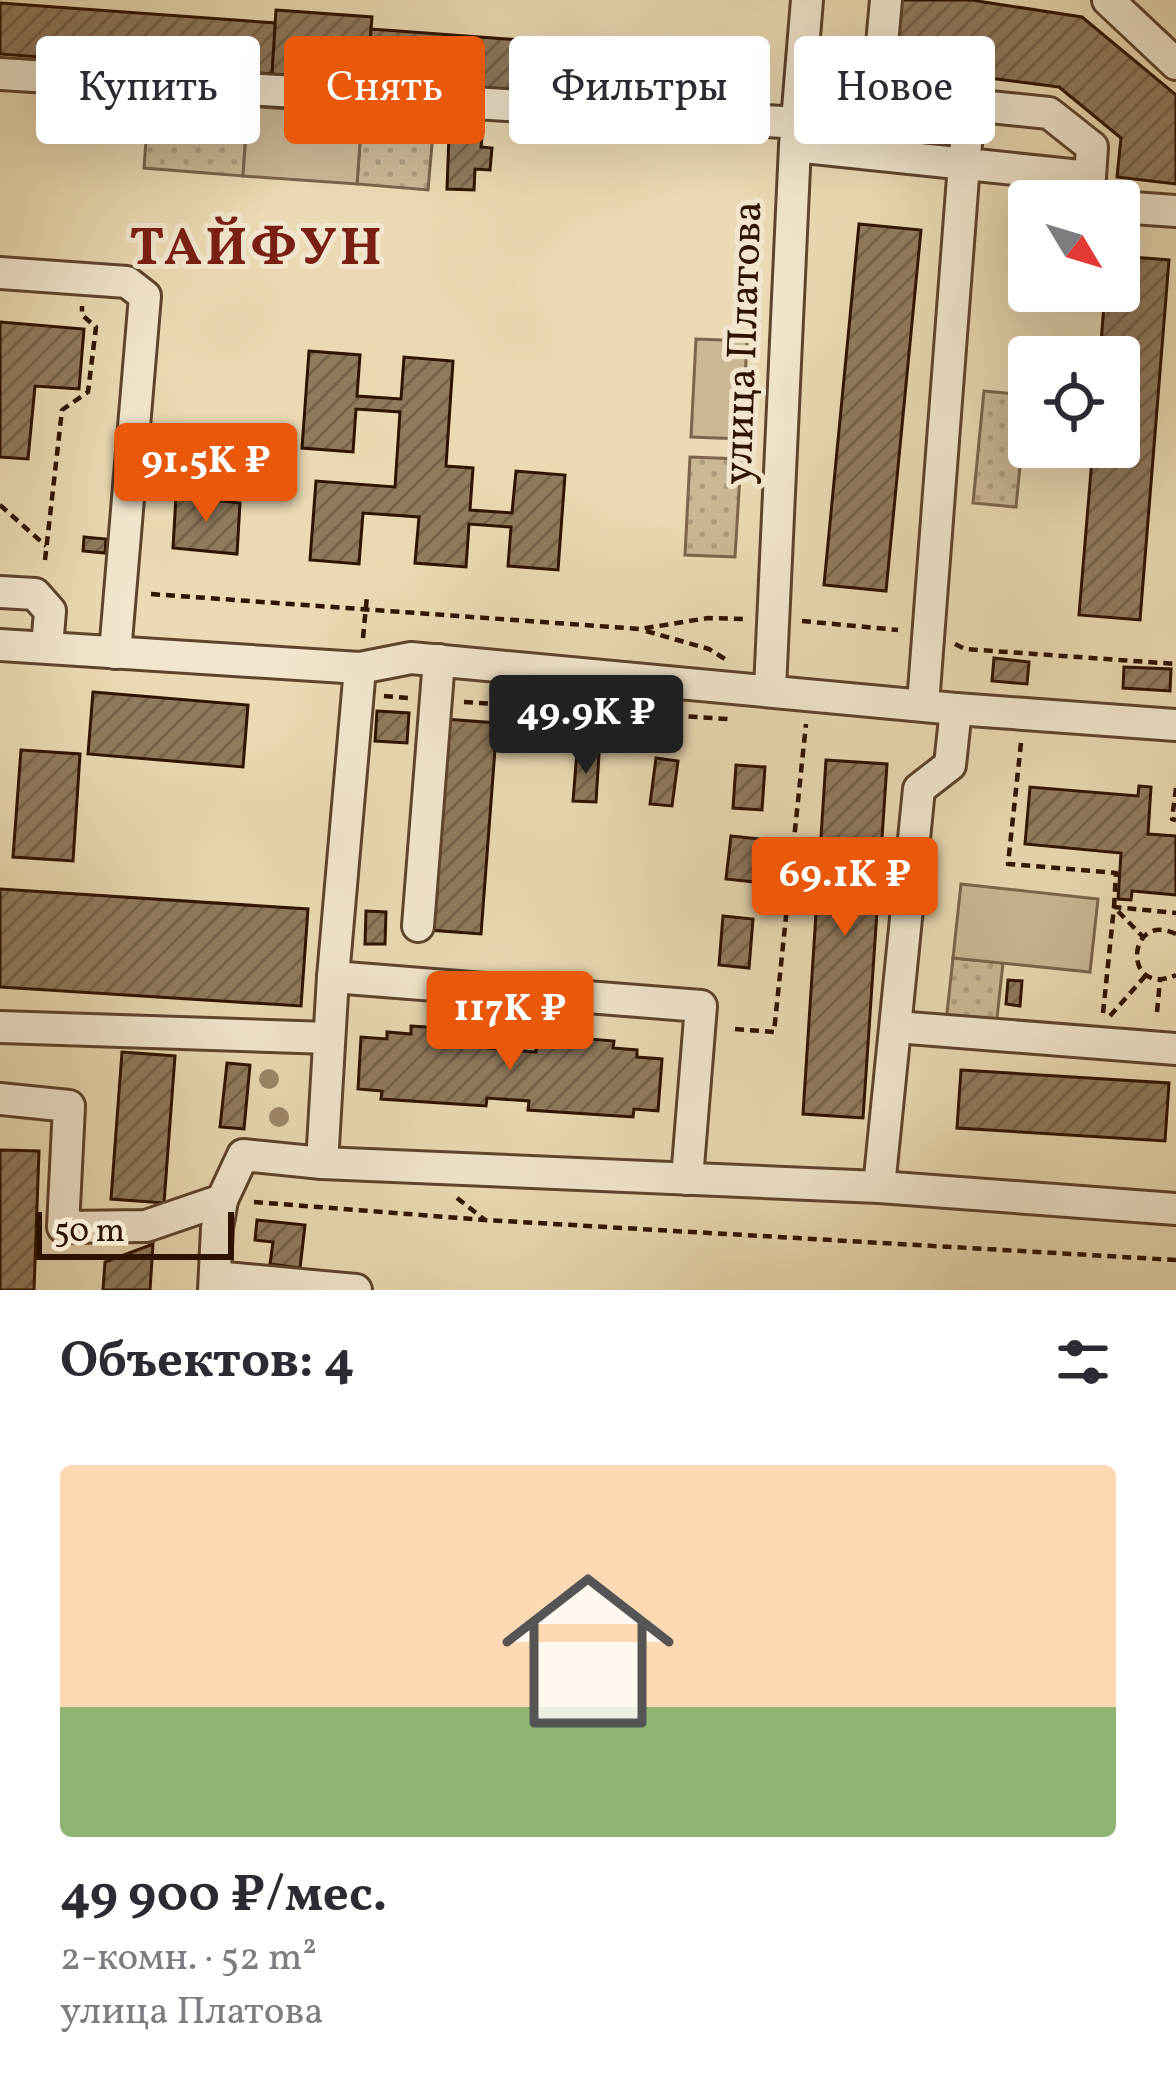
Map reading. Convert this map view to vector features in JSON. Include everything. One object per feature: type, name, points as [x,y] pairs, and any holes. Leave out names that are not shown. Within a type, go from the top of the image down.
[{"type":"street","name":"улица Платова","points":[[804,36],[807,0]]},
{"type":"street","points":[[872,154],[886,0]]},
{"type":"street","points":[[1108,0],[1176,64]]},
{"type":"street","points":[[0,74],[794,134]]},
{"type":"street","points":[[923,704],[970,106],[1049,113],[1092,147],[1094,180]]},
{"type":"street","name":"улица Платова","points":[[770,689],[797,144]]},
{"type":"street","points":[[834,144],[872,154],[1048,180]]},
{"type":"street","points":[[1140,208],[1176,211]]},
{"type":"street","points":[[0,272],[128,282],[146,296],[115,653]]},
{"type":"street","points":[[0,592],[35,594],[50,611],[47,647]]},
{"type":"street","points":[[0,645],[360,668],[411,658],[1176,725]]},
{"type":"street","points":[[418,926],[439,660]]},
{"type":"street","points":[[322,1162],[360,668]]},
{"type":"street","points":[[879,1187],[920,789],[950,765],[956,709]]},
{"type":"street","points":[[333,977],[701,1006],[687,1179]]},
{"type":"street","points":[[0,1027],[329,1038]]},
{"type":"street","points":[[896,1027],[1176,1049]]},
{"type":"street","points":[[0,1099],[69,1106],[63,1227],[146,1226],[222,1200]]},
{"type":"street","points":[[356,1290],[214,1284],[222,1200],[243,1155],[879,1187],[1176,1209]]},
{"type":"path","points":[[45,560],[62,410],[88,392],[96,327],[82,316],[83,278]]},
{"type":"path","points":[[0,505],[46,546]]},
{"type":"path","points":[[119,592],[640,629],[710,650],[739,668]]},
{"type":"path","points":[[360,668],[368,596]]},
{"type":"path","points":[[640,629],[708,618],[775,619],[928,632],[965,649],[1176,664]]},
{"type":"path","points":[[447,700],[734,719]]},
{"type":"path","points":[[735,1029],[773,1032],[806,724]]},
{"type":"path","points":[[1021,737],[1008,864],[1116,873],[1102,1024],[1146,975]]},
{"type":"path","points":[[1176,788],[1172,820],[1176,820]]},
{"type":"path","points":[[1114,907],[1176,913]]},
{"type":"path","points":[[1114,907],[1143,938]]},
{"type":"path","points":[[1176,934],[1158,930],[1143,938],[1137,962],[1146,975],[1160,980],[1176,975]]},
{"type":"path","points":[[1157,1012],[1160,980]]},
{"type":"path","points":[[222,1200],[1176,1260]]},
{"type":"shaded area","points":[[260,107],[284,109],[284,144],[360,144],[357,184],[243,176],[245,144],[260,144]]},
{"type":"shaded area","points":[[146,144],[245,144],[243,176],[144,168]]},
{"type":"shaded area","points":[[360,144],[432,144],[428,190],[357,184]]},
{"type":"shaded area","points":[[696,339],[747,341],[742,439],[691,437]]},
{"type":"shaded area","points":[[984,391],[1008,393],[1008,468],[1020,468],[1016,507],[973,503]]},
{"type":"shaded area","points":[[690,457],[741,459],[735,557],[685,555]]},
{"type":"shaded area","points":[[961,884],[1098,899],[1090,972],[953,958]]},
{"type":"shaded area","points":[[953,958],[1003,963],[996,1027],[946,1022]]},
{"type":"building","points":[[897,0],[971,0],[1082,17],[1176,95],[1176,184],[1117,177],[1121,138],[1059,87],[995,79],[995,36],[895,36]]},
{"type":"building","points":[[0,3],[276,23],[272,74],[260,73],[260,36],[36,36],[36,57],[0,54]]},
{"type":"building","points":[[276,10],[372,17],[370,36],[284,36],[284,75],[272,74]]},
{"type":"building","points":[[371,29],[467,36],[370,36]]},
{"type":"building","points":[[485,37],[509,39],[509,90],[485,89]]},
{"type":"building","points":[[449,144],[492,148],[490,170],[475,169],[474,190],[447,189]]},
{"type":"building","points":[[859,224],[921,230],[886,591],[824,585]]},
{"type":"building","points":[[1140,258],[1169,260],[1140,620],[1079,615],[1091,468],[1140,468],[1140,336],[1102,336],[1103,312],[1140,312]]},
{"type":"building","points":[[0,322],[84,329],[79,389],[35,386],[28,459],[0,457]]},
{"type":"building","points":[[309,351],[360,355],[357,396],[401,399],[404,357],[453,361],[446,466],[473,468],[470,510],[512,513],[516,471],[565,475],[558,570],[508,566],[511,527],[469,524],[466,567],[415,563],[419,517],[363,513],[359,564],[310,560],[316,481],[395,487],[400,412],[356,409],[353,452],[302,448]]},
{"type":"building","points":[[176,496],[240,503],[237,554],[173,548]]},
{"type":"building","points":[[84,537],[106,539],[105,553],[83,551]]},
{"type":"building","points":[[994,658],[1029,662],[1027,684],[992,681]]},
{"type":"building","points":[[1124,667],[1171,669],[1170,691],[1123,688]]},
{"type":"building","points":[[93,692],[248,705],[243,767],[88,754]]},
{"type":"building","points":[[377,711],[409,713],[407,743],[375,741]]},
{"type":"building","points":[[445,719],[497,723],[481,934],[429,930]]},
{"type":"building","points":[[21,750],[80,754],[73,861],[13,857]]},
{"type":"building","points":[[577,752],[599,754],[596,802],[573,801]]},
{"type":"building","points":[[656,758],[678,761],[672,806],[650,804]]},
{"type":"building","points":[[826,760],[887,764],[863,1118],[803,1114]]},
{"type":"building","points":[[736,765],[765,767],[762,810],[733,808]]},
{"type":"building","points":[[1139,786],[1151,787],[1148,834],[1176,836],[1176,895],[1132,891],[1131,900],[1118,899],[1121,853],[1025,844],[1030,787],[1138,796]]},
{"type":"building","points":[[731,836],[760,839],[755,882],[726,879]]},
{"type":"building","points":[[0,889],[308,909],[301,1006],[0,987]]},
{"type":"building","points":[[366,911],[386,912],[385,944],[365,944]]},
{"type":"building","points":[[723,916],[753,919],[749,968],[719,965]]},
{"type":"building","points":[[1008,980],[1022,981],[1020,1006],[1006,1004]]},
{"type":"building","points":[[411,1026],[470,1030],[469,1039],[488,1040],[487,1048],[536,1052],[536,1044],[555,1045],[556,1036],[614,1041],[613,1048],[637,1050],[637,1057],[662,1059],[658,1111],[634,1109],[633,1117],[528,1110],[529,1101],[487,1098],[486,1106],[381,1099],[382,1091],[358,1089],[361,1037],[411,1034]]},
{"type":"building","points":[[122,1052],[175,1056],[164,1203],[111,1199]]},
{"type":"building","points":[[227,1063],[250,1065],[244,1129],[220,1127]]},
{"type":"building","points":[[961,1070],[1169,1083],[1165,1141],[957,1128]]},
{"type":"building","points":[[0,1150],[39,1151],[34,1290],[0,1290]]},
{"type":"building","points":[[257,1220],[305,1225],[300,1268],[270,1264],[273,1242],[255,1240]]},
{"type":"building","points":[[153,1244],[150,1290],[103,1290],[105,1262]]},
{"type":"district","name":"ТАЙФУН","points":[[257,250]]}]
